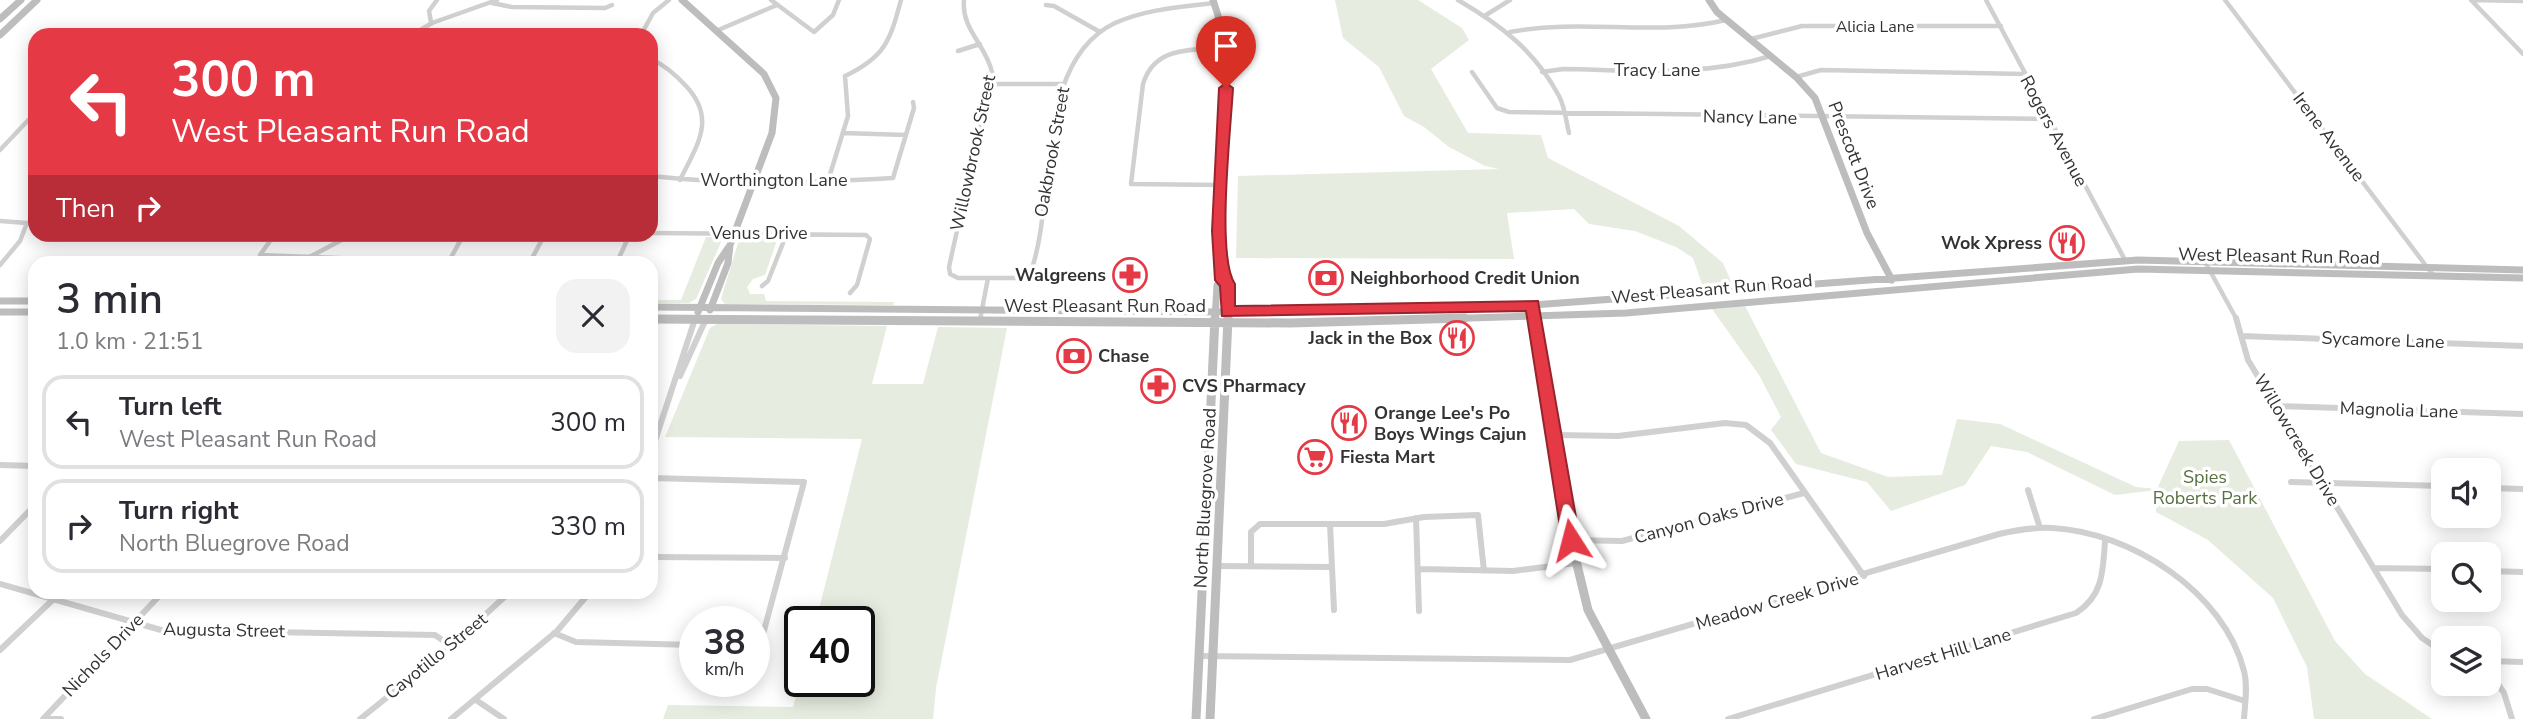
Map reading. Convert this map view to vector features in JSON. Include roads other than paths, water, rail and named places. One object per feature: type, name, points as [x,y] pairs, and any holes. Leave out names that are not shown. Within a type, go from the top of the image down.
[{"type":"main road","points":[[0,19],[21,0]]},
{"type":"main road","points":[[0,35],[37,0]]},
{"type":"main road","points":[[682,0],[764,74],[776,98],[776,120],[734,233],[727,263],[706,319]]},
{"type":"main road","name":"Prescott Drive","points":[[1709,0],[1726,20],[1796,76],[1815,98],[1867,233],[1898,290]]},
{"type":"main road","name":"North Bluegrove Road","points":[[1196,719],[1214,395],[1217,285],[1222,280],[1219,231],[1227,47],[1214,2]]},
{"type":"main road","points":[[10,10],[26,11]]},
{"type":"main road","points":[[695,319],[718,263],[730,245]]},
{"type":"main road","points":[[2125,260],[2133,270]]},
{"type":"main road","name":"West Pleasant Run Road","points":[[658,307],[1228,312],[1533,305],[2125,260],[2523,270]]},
{"type":"main road","points":[[2012,268],[2020,279]]},
{"type":"main road","name":"West Pleasant Run Road","points":[[658,319],[1348,322],[1639,312],[2133,270],[2523,278]]},
{"type":"main road","name":"North Bluegrove Road","points":[[1210,719],[1228,323],[1228,284],[1222,280]]},
{"type":"main road","points":[[1780,287],[1786,299]]},
{"type":"main road","points":[[0,300],[28,301]]},
{"type":"main road","points":[[1533,305],[1537,316],[1571,540],[1588,610],[1646,719]]},
{"type":"main road","points":[[1346,308],[1348,322]]},
{"type":"main road","points":[[894,321],[898,309]]},
{"type":"main road","points":[[1103,323],[1105,311]]},
{"type":"main road","points":[[0,312],[28,312]]},
{"type":"main road","points":[[1214,395],[1225,395]]},
{"type":"main road","points":[[1212,421],[1224,420]]},
{"type":"street","points":[[431,22],[429,11],[437,0]]},
{"type":"street","points":[[563,8],[567,0]]},
{"type":"street","points":[[645,28],[653,13],[669,0]]},
{"type":"street","points":[[771,0],[814,33],[833,15],[839,0]]},
{"type":"street","points":[[828,181],[849,107],[845,76],[873,64],[882,56],[890,40],[901,0]]},
{"type":"street","name":"Willowbrook Street","points":[[964,0],[963,19],[992,65],[948,270],[955,277],[988,278]]},
{"type":"street","points":[[1458,0],[1510,32],[1560,97],[1569,133]]},
{"type":"street","points":[[1486,15],[1510,0]]},
{"type":"street","name":"Rogers Avenue","points":[[1986,0],[2125,260]]},
{"type":"street","name":"Irene Avenue","points":[[2225,0],[2433,275]]},
{"type":"street","points":[[2471,0],[2523,1]]},
{"type":"street","points":[[2471,0],[2523,54]]},
{"type":"street","points":[[422,28],[431,22],[494,1],[512,7],[605,8],[612,5]]},
{"type":"street","name":"Oakbrook Street","points":[[988,278],[1024,277],[1033,266],[1064,84],[1074,59],[1100,32],[1149,13],[1214,2]]},
{"type":"street","points":[[716,31],[777,5]]},
{"type":"street","points":[[1046,5],[1054,6],[1100,32]]},
{"type":"street","points":[[1510,32],[1543,26],[1697,27],[1726,20]]},
{"type":"street","name":"Alicia Lane","points":[[1751,40],[1802,26],[2001,26]]},
{"type":"street","points":[[958,51],[980,44]]},
{"type":"street","points":[[1221,185],[1131,184],[1143,84],[1148,68],[1158,59],[1178,52],[1227,47]]},
{"type":"street","name":"Tracy Lane","points":[[1542,72],[1563,69],[1717,70],[1744,66],[1771,56]]},
{"type":"street","points":[[658,64],[695,95],[705,114],[703,129],[680,180]]},
{"type":"street","points":[[1796,76],[1821,70],[2024,74]]},
{"type":"street","name":"Nancy Lane","points":[[1472,72],[1502,111],[2048,119]]},
{"type":"street","points":[[990,84],[1064,84]]},
{"type":"street","points":[[843,134],[906,135],[913,102]]},
{"type":"street","points":[[0,150],[28,120]]},
{"type":"street","name":"Worthington Lane","points":[[658,177],[753,182],[888,180],[894,175],[906,135]]},
{"type":"street","points":[[0,221],[27,223],[20,241],[0,265]]},
{"type":"street","name":"Venus Drive","points":[[658,233],[866,235],[870,239],[857,285],[850,293]]},
{"type":"street","points":[[762,286],[768,281],[786,233]]},
{"type":"street","points":[[267,256],[260,255],[269,242]]},
{"type":"street","points":[[312,256],[338,242]]},
{"type":"street","name":"Willowcreek Drive","points":[[2204,260],[2234,310],[2248,360],[2275,406],[2402,615],[2422,638],[2431,644]]},
{"type":"street","points":[[980,321],[988,278]]},
{"type":"street","points":[[658,434],[695,319]]},
{"type":"street","points":[[678,378],[706,319]]},
{"type":"street","name":"Sycamore Lane","points":[[2242,336],[2523,346]]},
{"type":"street","name":"Magnolia Lane","points":[[2275,406],[2523,414]]},
{"type":"street","points":[[1555,436],[1618,436],[1736,423],[1761,433],[1864,576]]},
{"type":"street","points":[[0,465],[28,466]]},
{"type":"street","points":[[658,478],[804,482],[805,487],[770,610]]},
{"type":"street","points":[[2291,482],[2431,486]]},
{"type":"street","points":[[2501,488],[2523,489]]},
{"type":"street","points":[[2028,491],[2040,528]]},
{"type":"street","name":"Canyon Oaks Drive","points":[[1571,540],[1622,541],[1804,493]]},
{"type":"street","points":[[0,541],[28,512]]},
{"type":"street","points":[[1251,566],[1251,532],[1256,525],[1384,524],[1416,518],[1478,515],[1484,571]]},
{"type":"street","points":[[1416,518],[1420,569],[1417,576],[1419,611]]},
{"type":"street","points":[[1330,524],[1334,610]]},
{"type":"street","name":"Meadow Creek Drive","points":[[1199,656],[1570,660],[1864,576],[1999,534],[2058,528],[2105,541],[2156,563],[2192,590],[2210,608],[2238,652],[2244,672],[2244,719]]},
{"type":"street","name":"Harvest Hill Lane","points":[[1728,719],[2076,613],[2097,598],[2102,579],[2105,541]]},
{"type":"street","points":[[658,557],[785,558]]},
{"type":"street","points":[[1420,569],[1513,571],[1576,563]]},
{"type":"street","points":[[1217,566],[1331,567]]},
{"type":"street","points":[[2374,568],[2431,569]]},
{"type":"street","points":[[2501,571],[2523,572]]},
{"type":"street","name":"Augusta Street","points":[[0,584],[28,593]]},
{"type":"street","name":"Augusta Street","points":[[46,599],[162,630],[435,635],[451,646]]},
{"type":"street","name":"Nichols Drive","points":[[43,719],[156,599]]},
{"type":"street","name":"Cayotillo Street","points":[[360,719],[451,646],[502,599]]},
{"type":"street","points":[[451,719],[554,633],[584,599]]},
{"type":"street","points":[[0,650],[52,601]]},
{"type":"street","points":[[554,633],[576,642],[679,645]]},
{"type":"street","points":[[2501,661],[2523,662]]},
{"type":"street","points":[[2501,688],[2512,719]]},
{"type":"street","points":[[2094,719],[2192,689],[2207,689],[2245,701]]},
{"type":"street","points":[[476,700],[504,719]]},
{"type":"street","points":[[43,719],[61,719]]},
{"type":"place","name":"Wok Xpress","points":[[2067,243]]},
{"type":"place","name":"Walgreens","points":[[1130,275]]},
{"type":"place","name":"Neighborhood Credit Union","points":[[1326,278]]},
{"type":"place","name":"Jack in the Box","points":[[1457,338]]},
{"type":"place","name":"Chase","points":[[1074,356]]},
{"type":"place","name":"CVS Pharmacy","points":[[1158,386]]},
{"type":"place","name":"Orange Lee's Po Boys Wings Cajun","points":[[1349,423]]},
{"type":"place","name":"Fiesta Mart","points":[[1315,457]]},
{"type":"park label","name":"Spies Roberts Park","points":[[2205,487]]}]
